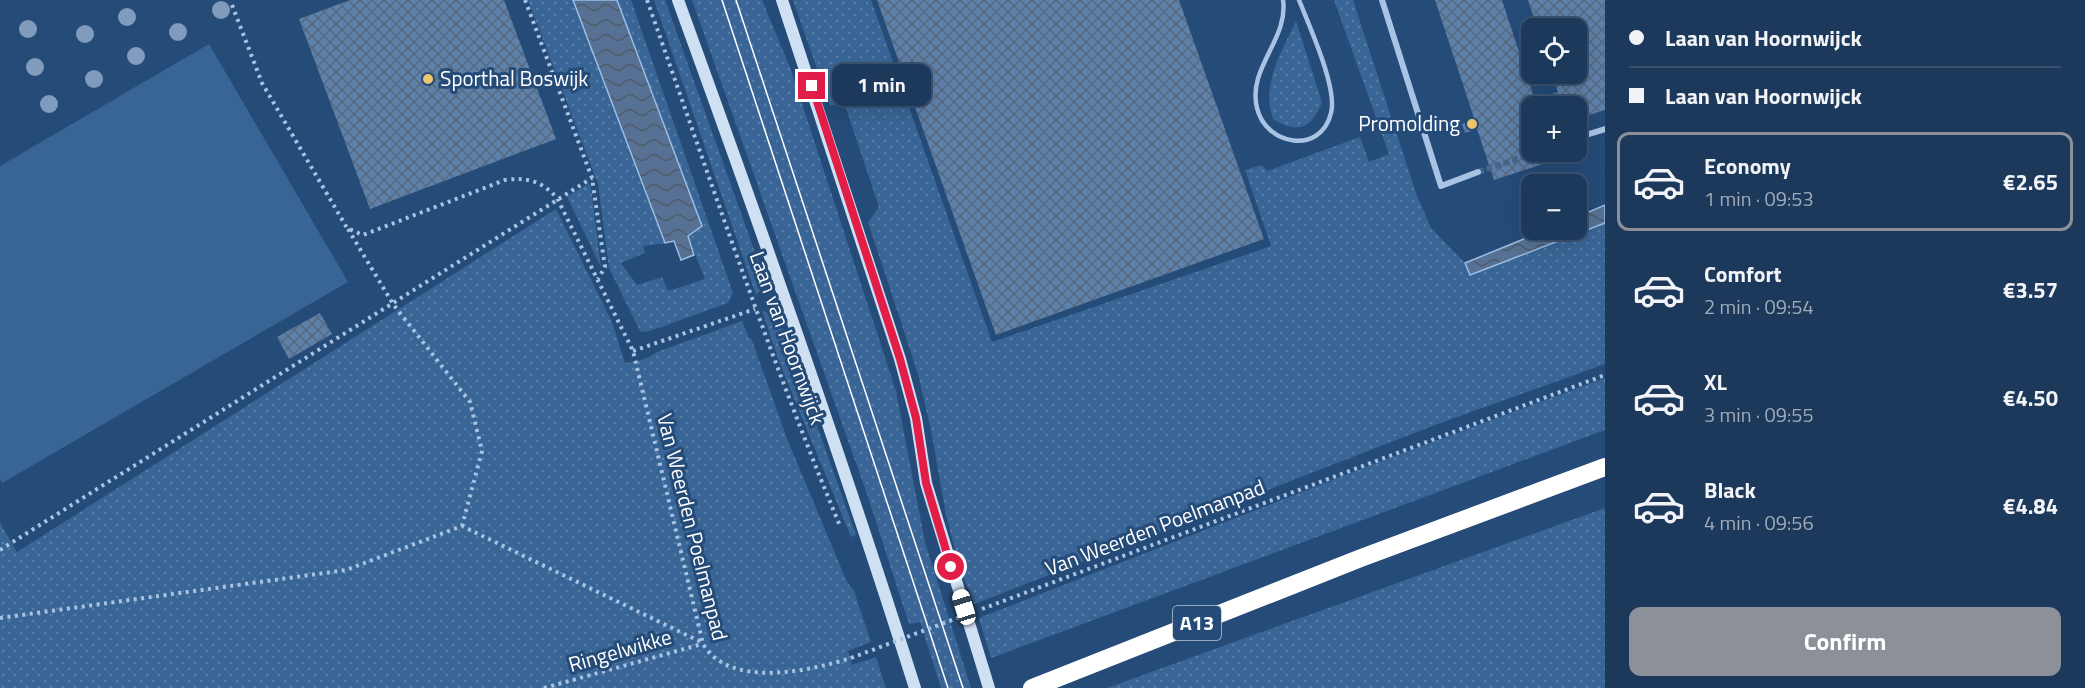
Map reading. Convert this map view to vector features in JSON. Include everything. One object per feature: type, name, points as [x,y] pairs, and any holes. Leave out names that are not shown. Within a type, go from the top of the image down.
[{"type":"highway","name":"A13","points":[[1032,688],[1361,558],[1605,467]]},
{"type":"main road","name":"Laan van Hoornwijck","points":[[678,0],[749,195],[883,586],[915,688]]},
{"type":"main road","points":[[782,0],[900,359],[916,418],[926,483],[990,688]]},
{"type":"street","points":[[1382,0],[1441,186],[1478,172]]},
{"type":"street","points":[[1587,135],[1605,129]]},
{"type":"lane","points":[[1283,0],[1282,24],[1260,68],[1255,88],[1257,108],[1263,123],[1274,134],[1288,142],[1299,142],[1320,132],[1332,113],[1332,101],[1322,59],[1299,0]]},
{"type":"path","points":[[525,0],[592,177],[605,267],[598,279]]},
{"type":"path","name":"Laan van Hoornwijck","points":[[647,0],[795,419],[841,529]]},
{"type":"path","points":[[232,5],[262,83],[393,304],[470,402],[482,451],[462,526]]},
{"type":"path","points":[[0,550],[592,177]]},
{"type":"path","name":"Van Weerden Poelmanpad","points":[[348,228],[363,235],[505,180],[522,178],[535,181],[548,188],[556,198],[633,351],[703,644],[709,658],[724,671],[743,677],[766,679],[797,675],[851,658],[1605,375]]},
{"type":"path","points":[[633,351],[755,309]]},
{"type":"path","points":[[0,618],[346,570],[462,526],[703,644]]},
{"type":"path","points":[[879,636],[886,657]]},
{"type":"path","name":"Ringelwikke","points":[[544,688],[703,644]]},
{"type":"shaded area","points":[[528,0],[573,0],[665,243],[643,246],[645,253],[621,263],[637,285],[662,277],[668,291],[705,279],[688,236],[702,226],[617,0],[631,0],[733,293],[728,303],[650,331],[641,332],[639,329],[609,268],[598,184]]},
{"type":"shaded area","points":[[654,0],[665,0],[766,283],[756,295]]},
{"type":"shaded area","points":[[692,0],[762,0],[791,70],[896,391],[925,542],[971,688],[941,688],[920,622],[909,624],[868,497]]},
{"type":"shaded area","points":[[793,0],[871,0],[992,342],[1271,246],[1245,170],[1262,165],[1267,171],[1360,137],[1369,162],[1389,154],[1334,0],[1353,0],[1417,196],[1431,228],[1465,263],[1470,274],[1560,240],[1587,240],[1587,230],[1605,223],[1605,364],[1435,425],[974,604],[959,565],[946,515],[931,430],[918,374],[868,222],[879,207],[844,102],[830,106]]},
{"type":"shaded area","points":[[1296,21],[1322,102],[1309,123],[1297,127],[1282,124],[1273,119],[1269,93],[1274,69]]},
{"type":"shaded area","points":[[209,44],[348,282],[2,483],[0,479],[0,166]]},
{"type":"shaded area","points":[[589,183],[591,188],[601,267],[567,197]]},
{"type":"shaded area","points":[[556,209],[612,322],[625,363],[645,359],[657,352],[742,321],[751,338],[788,441],[847,582],[854,591],[871,642],[848,651],[852,665],[876,657],[886,688],[0,688],[0,523],[17,552]]},
{"type":"shaded area","points":[[762,311],[777,314],[856,535],[851,537],[780,364]]},
{"type":"shaded area","points":[[1605,378],[1605,430],[991,658],[979,618],[1379,462]]},
{"type":"shaded area","points":[[1605,508],[1605,688],[1107,688]]},
{"type":"water","points":[[573,0],[617,0],[702,226],[688,236],[694,255],[681,260],[674,241],[665,243]]},
{"type":"water","points":[[1605,205],[1605,223],[1587,230],[1587,213]]},
{"type":"water","points":[[1521,240],[1561,240],[1470,275],[1465,263]]},
{"type":"building","name":"Sporthal Boswijk","points":[[350,0],[504,0],[556,139],[370,209],[299,19]]},
{"type":"building","points":[[877,0],[1179,0],[1264,239],[996,335]]},
{"type":"building","points":[[1435,0],[1502,0],[1521,58],[1521,84],[1530,84],[1534,96],[1521,96],[1521,162],[1549,162],[1494,180],[1477,129],[1465,133],[1462,124],[1475,121]]},
{"type":"building","points":[[1528,0],[1605,0],[1605,110],[1587,116],[1587,96],[1546,96],[1558,92],[1555,84],[1587,84],[1587,18],[1534,18]]},
{"type":"building","points":[[320,313],[332,334],[289,359],[277,337]]},
{"type":"tunnel","points":[[1478,172],[1521,158]]},
{"type":"tram line","points":[[722,0],[948,688]]},
{"type":"tram line","points":[[736,0],[963,688]]},
{"type":"place","name":"Sporthal Boswijk","points":[[428,79]]},
{"type":"place","name":"Promolding","points":[[1472,124]]},
{"type":"route","points":[[812,86],[900,359],[916,418],[926,483],[951,567]]}]
